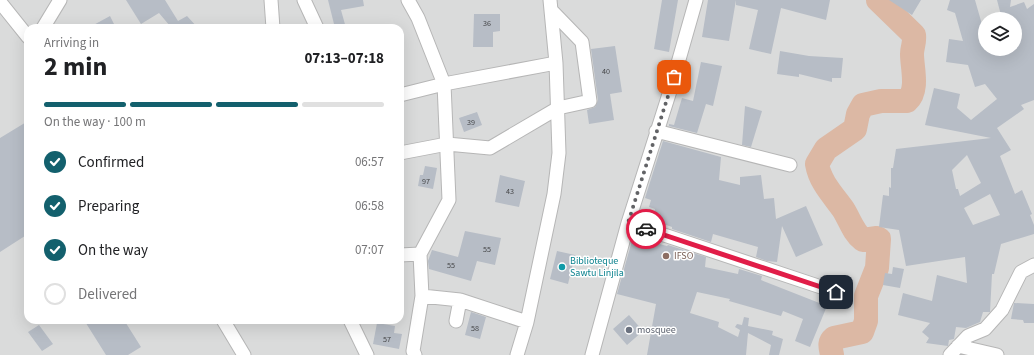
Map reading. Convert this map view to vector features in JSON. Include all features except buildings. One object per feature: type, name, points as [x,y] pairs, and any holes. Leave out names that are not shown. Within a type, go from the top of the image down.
[{"type":"street","points":[[45,24],[60,0]]},
{"type":"street","points":[[271,0],[274,24]]},
{"type":"street","points":[[304,0],[315,24]]},
{"type":"street","points":[[408,0],[418,18],[444,84],[449,200],[420,254],[422,296],[413,351],[415,355]]},
{"type":"street","points":[[592,355],[628,223],[696,0]]},
{"type":"street","points":[[0,2],[24,32]]},
{"type":"street","points":[[517,355],[527,322],[554,194],[559,153],[556,63],[550,5]]},
{"type":"street","points":[[404,152],[447,144],[490,148],[558,108],[590,101],[582,42],[550,5]]},
{"type":"street","points":[[404,94],[444,84],[556,63]]},
{"type":"street","points":[[656,132],[790,165]]},
{"type":"street","points":[[628,223],[836,292]]},
{"type":"street","points":[[404,255],[420,254]]},
{"type":"street","points":[[954,351],[968,336],[985,329],[1002,310],[1021,272],[1034,265]]},
{"type":"street","points":[[422,296],[460,300],[527,322]]},
{"type":"street","points":[[456,321],[460,300]]},
{"type":"street","points":[[225,324],[244,355]]},
{"type":"street","points":[[352,324],[367,355]]},
{"type":"street","points":[[954,351],[997,355]]},
{"type":"shaded area","points":[[0,0],[1034,0],[1034,355],[0,355]]},
{"type":"waterway","points":[[832,355],[830,344],[834,338],[862,332],[866,321],[866,296],[877,268],[879,239],[863,240],[860,237],[821,177],[817,164],[826,149],[855,129],[858,114],[863,105],[881,101],[907,101],[911,96],[914,85],[912,54],[914,35],[878,0]]},
{"type":"way so far","points":[[646,229],[628,223],[674,77]]},
{"type":"place","name":"IFSO","points":[[666,256]]},
{"type":"place","name":"Biblioteque Sawtu Linjila","points":[[562,267]]},
{"type":"place","name":"mosquee","points":[[629,330]]},
{"type":"route","points":[[646,229],[836,292]]}]
